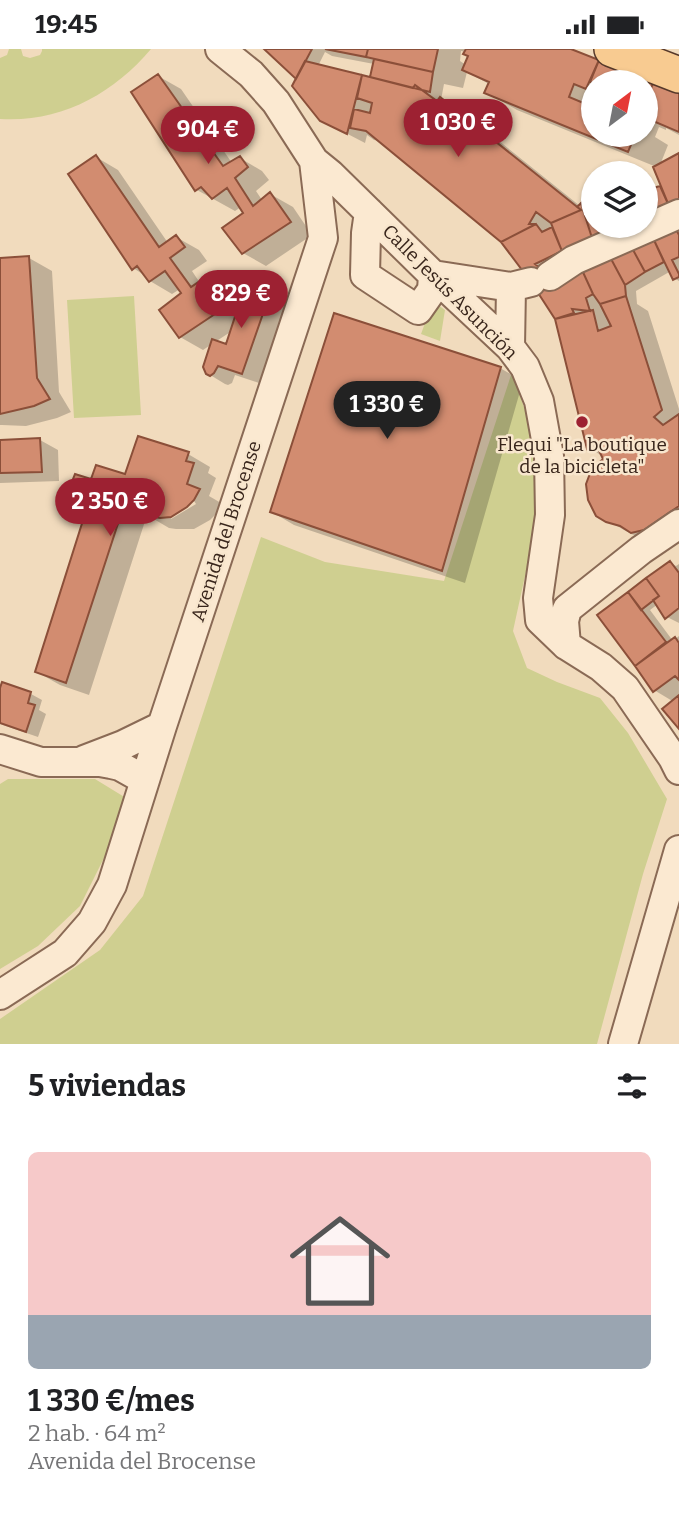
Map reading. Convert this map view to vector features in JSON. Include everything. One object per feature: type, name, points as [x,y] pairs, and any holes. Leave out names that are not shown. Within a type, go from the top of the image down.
[{"type":"main road","points":[[612,49],[679,75]]},
{"type":"street","name":"Avenida del Brocense","points":[[0,995],[65,953],[92,922],[112,885],[323,238],[314,161],[276,102],[251,74],[220,49]]},
{"type":"street","name":"Calle Jesús Asunción","points":[[314,161],[510,347],[525,367],[539,401],[549,456],[550,515],[538,598],[540,620],[566,645],[601,667],[625,688],[677,764]]},
{"type":"street","points":[[369,212],[365,275],[418,310],[432,290],[433,275],[531,282],[679,214]]},
{"type":"street","points":[[510,347],[531,282]]},
{"type":"street","points":[[566,645],[564,621],[567,609],[641,550],[679,524]]},
{"type":"street","points":[[79,762],[162,726]]},
{"type":"street","points":[[0,749],[41,762],[100,762],[120,766],[145,780]]},
{"type":"street","points":[[623,1044],[679,850]]},
{"type":"green space","points":[[9,49],[21,49],[23,56],[30,58],[40,55],[42,49],[151,49],[120,79],[84,102],[44,116],[0,119],[0,58],[7,55]]},
{"type":"green space","points":[[134,296],[141,415],[74,418],[67,300]]},
{"type":"green space","points":[[438,305],[445,310],[440,341],[421,334],[431,307]]},
{"type":"green space","points":[[512,372],[535,440],[535,530],[513,631],[527,668],[600,698],[628,733],[667,799],[643,874],[597,1044],[0,1044],[0,1019],[100,950],[143,896],[261,537],[325,562],[444,581]]},
{"type":"green space","points":[[8,779],[95,779],[126,798],[110,846],[80,906],[38,946],[0,969],[0,784]]},
{"type":"building","points":[[264,49],[312,49],[296,79]]},
{"type":"building","points":[[325,49],[368,49],[366,57]]},
{"type":"building","points":[[368,49],[438,49],[433,72],[366,57]]},
{"type":"building","points":[[466,49],[571,49],[599,60],[595,70],[581,70],[581,87],[574,84],[569,97],[581,102],[581,133],[484,93],[489,82],[462,70],[468,56],[463,54]]},
{"type":"building","points":[[374,59],[433,72],[430,92],[370,77]]},
{"type":"building","points":[[599,60],[622,70],[595,70]]},
{"type":"building","points":[[305,61],[362,75],[347,134],[320,121],[292,86]]},
{"type":"building","points":[[158,74],[223,166],[240,156],[248,167],[235,178],[253,206],[270,192],[291,222],[242,254],[222,228],[243,213],[227,188],[212,199],[201,187],[195,191],[131,92]]},
{"type":"building","points":[[362,75],[413,88],[415,85],[437,101],[440,97],[581,210],[551,223],[536,212],[529,224],[536,224],[501,242],[366,131],[350,128],[354,109],[370,113],[372,103],[357,98]]},
{"type":"building","points":[[658,85],[679,93],[679,132],[658,123]]},
{"type":"building","points":[[616,147],[630,147],[628,152]]},
{"type":"building","points":[[679,153],[679,202],[669,206],[658,179],[658,164]]},
{"type":"building","points":[[96,155],[159,247],[176,235],[185,247],[170,258],[191,287],[210,274],[230,304],[179,338],[159,310],[181,293],[165,271],[149,282],[137,266],[132,270],[68,174]]},
{"type":"building","points":[[658,187],[669,206],[658,210]]},
{"type":"building","points":[[581,210],[581,238],[592,238],[562,251],[551,223]]},
{"type":"building","points":[[536,224],[542,232],[552,227],[562,251],[535,264],[550,276],[582,270],[593,294],[586,298],[590,311],[572,309],[574,313],[555,319],[501,242]]},
{"type":"building","points":[[676,229],[679,235],[679,257],[672,260],[679,277],[673,280],[653,238]]},
{"type":"building","points":[[653,238],[664,262],[645,272],[632,248]]},
{"type":"building","points":[[632,248],[645,272],[625,285],[610,257]]},
{"type":"building","points":[[29,256],[37,378],[50,399],[34,406],[0,414],[0,258]]},
{"type":"building","points":[[610,257],[625,285],[626,296],[600,304],[582,270]]},
{"type":"building","points":[[248,277],[273,284],[267,299],[275,302],[272,310],[265,308],[242,374],[218,366],[210,376],[203,367],[212,339],[226,344]]},
{"type":"building","points":[[626,296],[662,410],[654,417],[663,425],[679,414],[679,506],[644,530],[631,533],[596,516],[588,500],[586,484],[592,469],[603,459],[595,442],[587,449],[555,319],[593,310],[598,331],[611,326],[600,304]]},
{"type":"building","points":[[334,313],[501,367],[442,571],[270,512]]},
{"type":"building","points":[[138,436],[189,452],[186,461],[194,463],[187,484],[200,489],[187,507],[171,517],[160,518],[145,515],[150,497],[124,487],[119,501],[125,502],[66,683],[35,672],[91,495],[70,487],[75,474],[91,479],[96,465],[125,474]]},
{"type":"building","points":[[40,438],[42,472],[0,473],[0,440]]},
{"type":"building","points":[[670,561],[679,573],[679,608],[665,619],[653,600],[659,596],[646,578]]},
{"type":"building","points":[[646,578],[659,596],[641,610],[628,592]]},
{"type":"building","points":[[628,592],[666,642],[635,666],[597,615]]},
{"type":"building","points":[[675,637],[679,643],[679,680],[675,676],[653,692],[635,666]]},
{"type":"building","points":[[2,682],[31,692],[28,703],[35,705],[26,732],[0,723]]},
{"type":"building","points":[[679,695],[679,729],[662,709]]},
{"type":"place","name":"Flequi \"La boutique de la bicicleta\"","points":[[582,422]]}]
